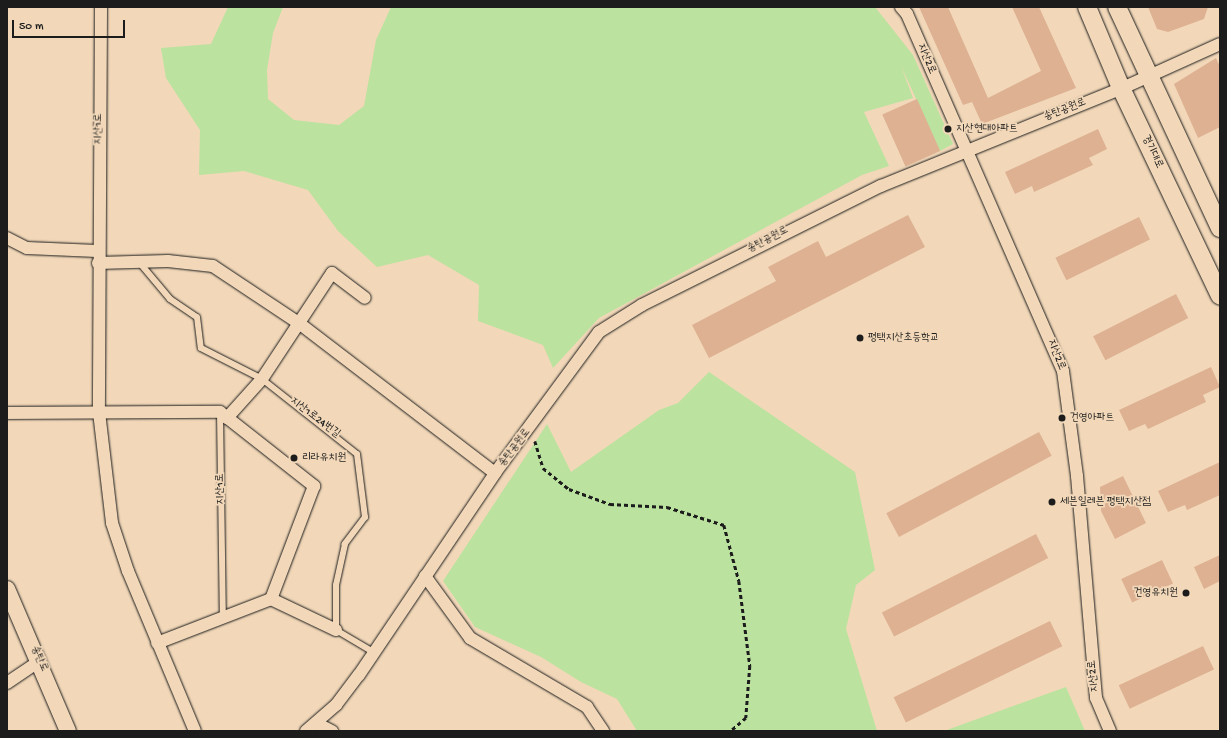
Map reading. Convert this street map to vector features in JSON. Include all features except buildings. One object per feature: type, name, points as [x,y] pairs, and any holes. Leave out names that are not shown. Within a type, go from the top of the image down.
[{"type":"main road","name":"경기대로","points":[[1088,7],[1121,88],[1220,296]]},
{"type":"main road","points":[[1117,7],[1147,77],[1220,228]]},
{"type":"main road","name":"송탄로","points":[[7,589],[40,661],[68,731]]},
{"type":"street","name":"지산1로","points":[[100,7],[97,251],[99,412],[112,523],[128,571],[195,731]]},
{"type":"street","name":"지산2로","points":[[901,7],[907,14],[964,150],[1064,371],[1077,476],[1096,698],[1110,731]]},
{"type":"street","name":"송탄공원로","points":[[306,731],[318,724],[350,687],[372,652],[495,473],[531,428],[599,332],[622,317],[792,228],[964,150],[1121,88],[1220,44]]},
{"type":"street","points":[[7,238],[28,248],[97,251]]},
{"type":"street","points":[[98,263],[138,262],[213,266],[300,324],[495,473]]},
{"type":"street","points":[[223,415],[262,379],[300,324],[332,273],[365,298]]},
{"type":"street","points":[[7,413],[99,412],[223,415],[314,486],[271,599]]},
{"type":"street","points":[[425,576],[470,638],[587,707],[603,731]]},
{"type":"street","points":[[157,643],[223,616],[271,599],[336,630]]},
{"type":"street","points":[[7,683],[40,661]]},
{"type":"street","points":[[318,724],[332,731]]},
{"type":"lane","name":"지산1로24번길","points":[[138,262],[170,299],[197,317],[201,348],[262,379],[357,454],[365,517],[345,544],[336,585],[336,630]]},
{"type":"lane","name":"지산1로","points":[[223,415],[223,616]]},
{"type":"lane","points":[[336,630],[372,652]]},
{"type":"path","points":[[531,428],[543,468],[569,489],[610,504],[668,507],[724,525],[739,581],[750,666],[746,718],[731,731]]},
{"type":"green space","points":[[228,7],[283,7],[273,33],[267,70],[268,99],[294,120],[339,125],[364,106],[376,40],[391,7],[875,7],[913,55],[953,144],[940,151],[901,66],[913,98],[864,112],[889,166],[862,175],[599,318],[553,368],[543,345],[478,321],[479,285],[428,255],[377,267],[338,231],[308,190],[244,171],[199,175],[200,130],[166,78],[161,48],[211,44]]},
{"type":"green space","points":[[709,372],[855,472],[875,570],[856,585],[846,629],[877,731],[637,731],[617,699],[581,682],[541,657],[475,627],[443,581],[547,424],[571,472],[659,410],[678,403]]},
{"type":"green space","points":[[1066,687],[1085,731],[944,731]]},
{"type":"place","name":"지산현대아파트","points":[[948,129]]},
{"type":"place","name":"평택지산초등학교","points":[[860,338]]},
{"type":"place","name":"건영아파트","points":[[1062,418]]},
{"type":"place","name":"리라유치원","points":[[294,458]]},
{"type":"place","name":"세븐일레븐 평택지산점","points":[[1052,502]]},
{"type":"place","name":"건영유치원","points":[[1186,593]]}]
